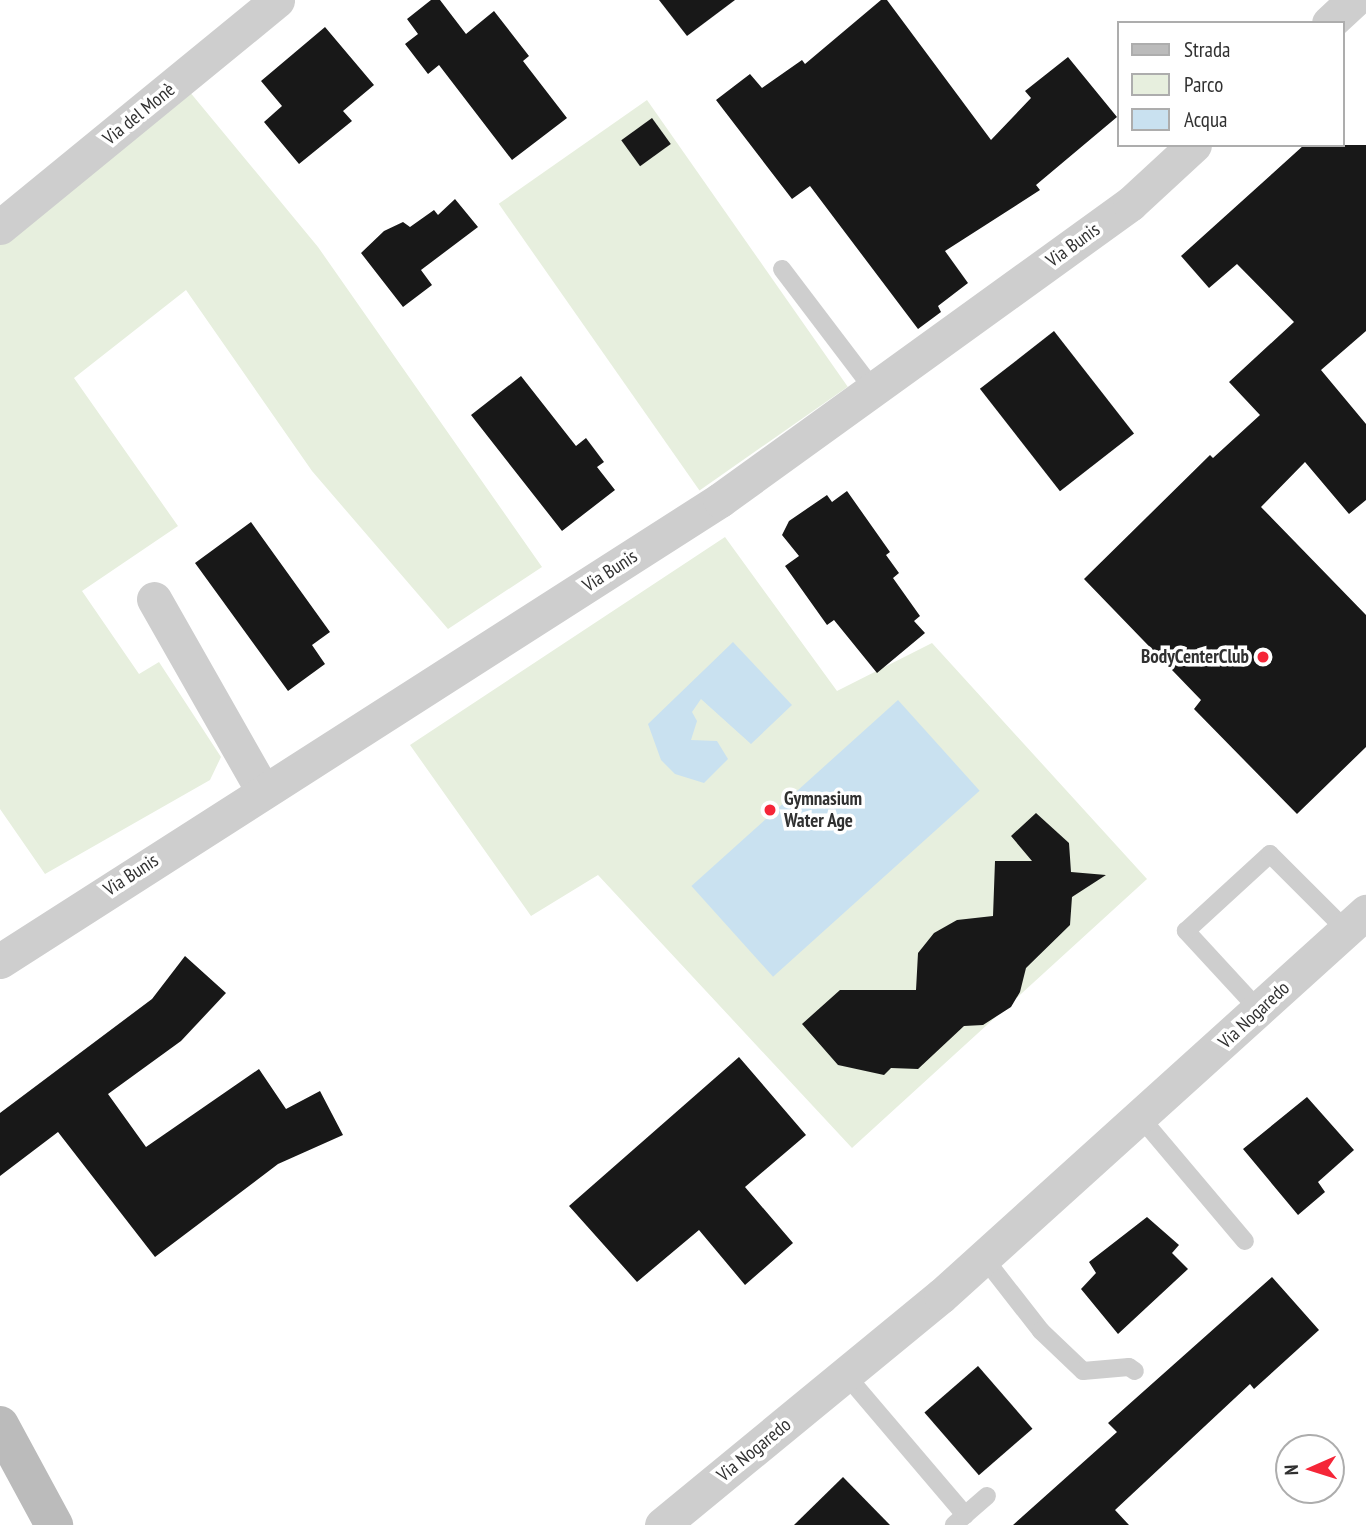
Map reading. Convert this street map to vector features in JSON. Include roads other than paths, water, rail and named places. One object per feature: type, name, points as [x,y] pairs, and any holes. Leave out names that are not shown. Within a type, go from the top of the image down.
[{"type":"main road","points":[[0,1425],[54,1525]]},
{"type":"street","name":"Via del Monè","points":[[0,227],[277,0]]},
{"type":"street","points":[[1331,21],[1354,0]]},
{"type":"street","name":"Via Bunis","points":[[0,961],[720,500],[1130,204],[1193,147]]},
{"type":"street","points":[[154,599],[264,791]]},
{"type":"street","name":"Via Nogaredo","points":[[662,1525],[984,1258],[1356,921]]},
{"type":"lane","points":[[782,269],[873,389]]},
{"type":"lane","points":[[1259,1010],[1186,931],[1270,853],[1356,921]]},
{"type":"lane","points":[[1141,1118],[1245,1241]]},
{"type":"lane","points":[[984,1258],[1041,1331],[1083,1371],[1129,1367],[1135,1371]]},
{"type":"lane","points":[[846,1375],[960,1520],[987,1496]]},
{"type":"water","points":[[733,642],[792,705],[751,744],[701,699],[692,712],[697,721],[691,740],[717,741],[728,759],[704,783],[675,774],[661,760],[648,724]]},
{"type":"water","points":[[898,700],[980,791],[773,977],[691,886]]},
{"type":"place","name":"BodyCenterClub","points":[[1263,657]]},
{"type":"place","name":"Gymnasium Water Age","points":[[770,810]]}]
